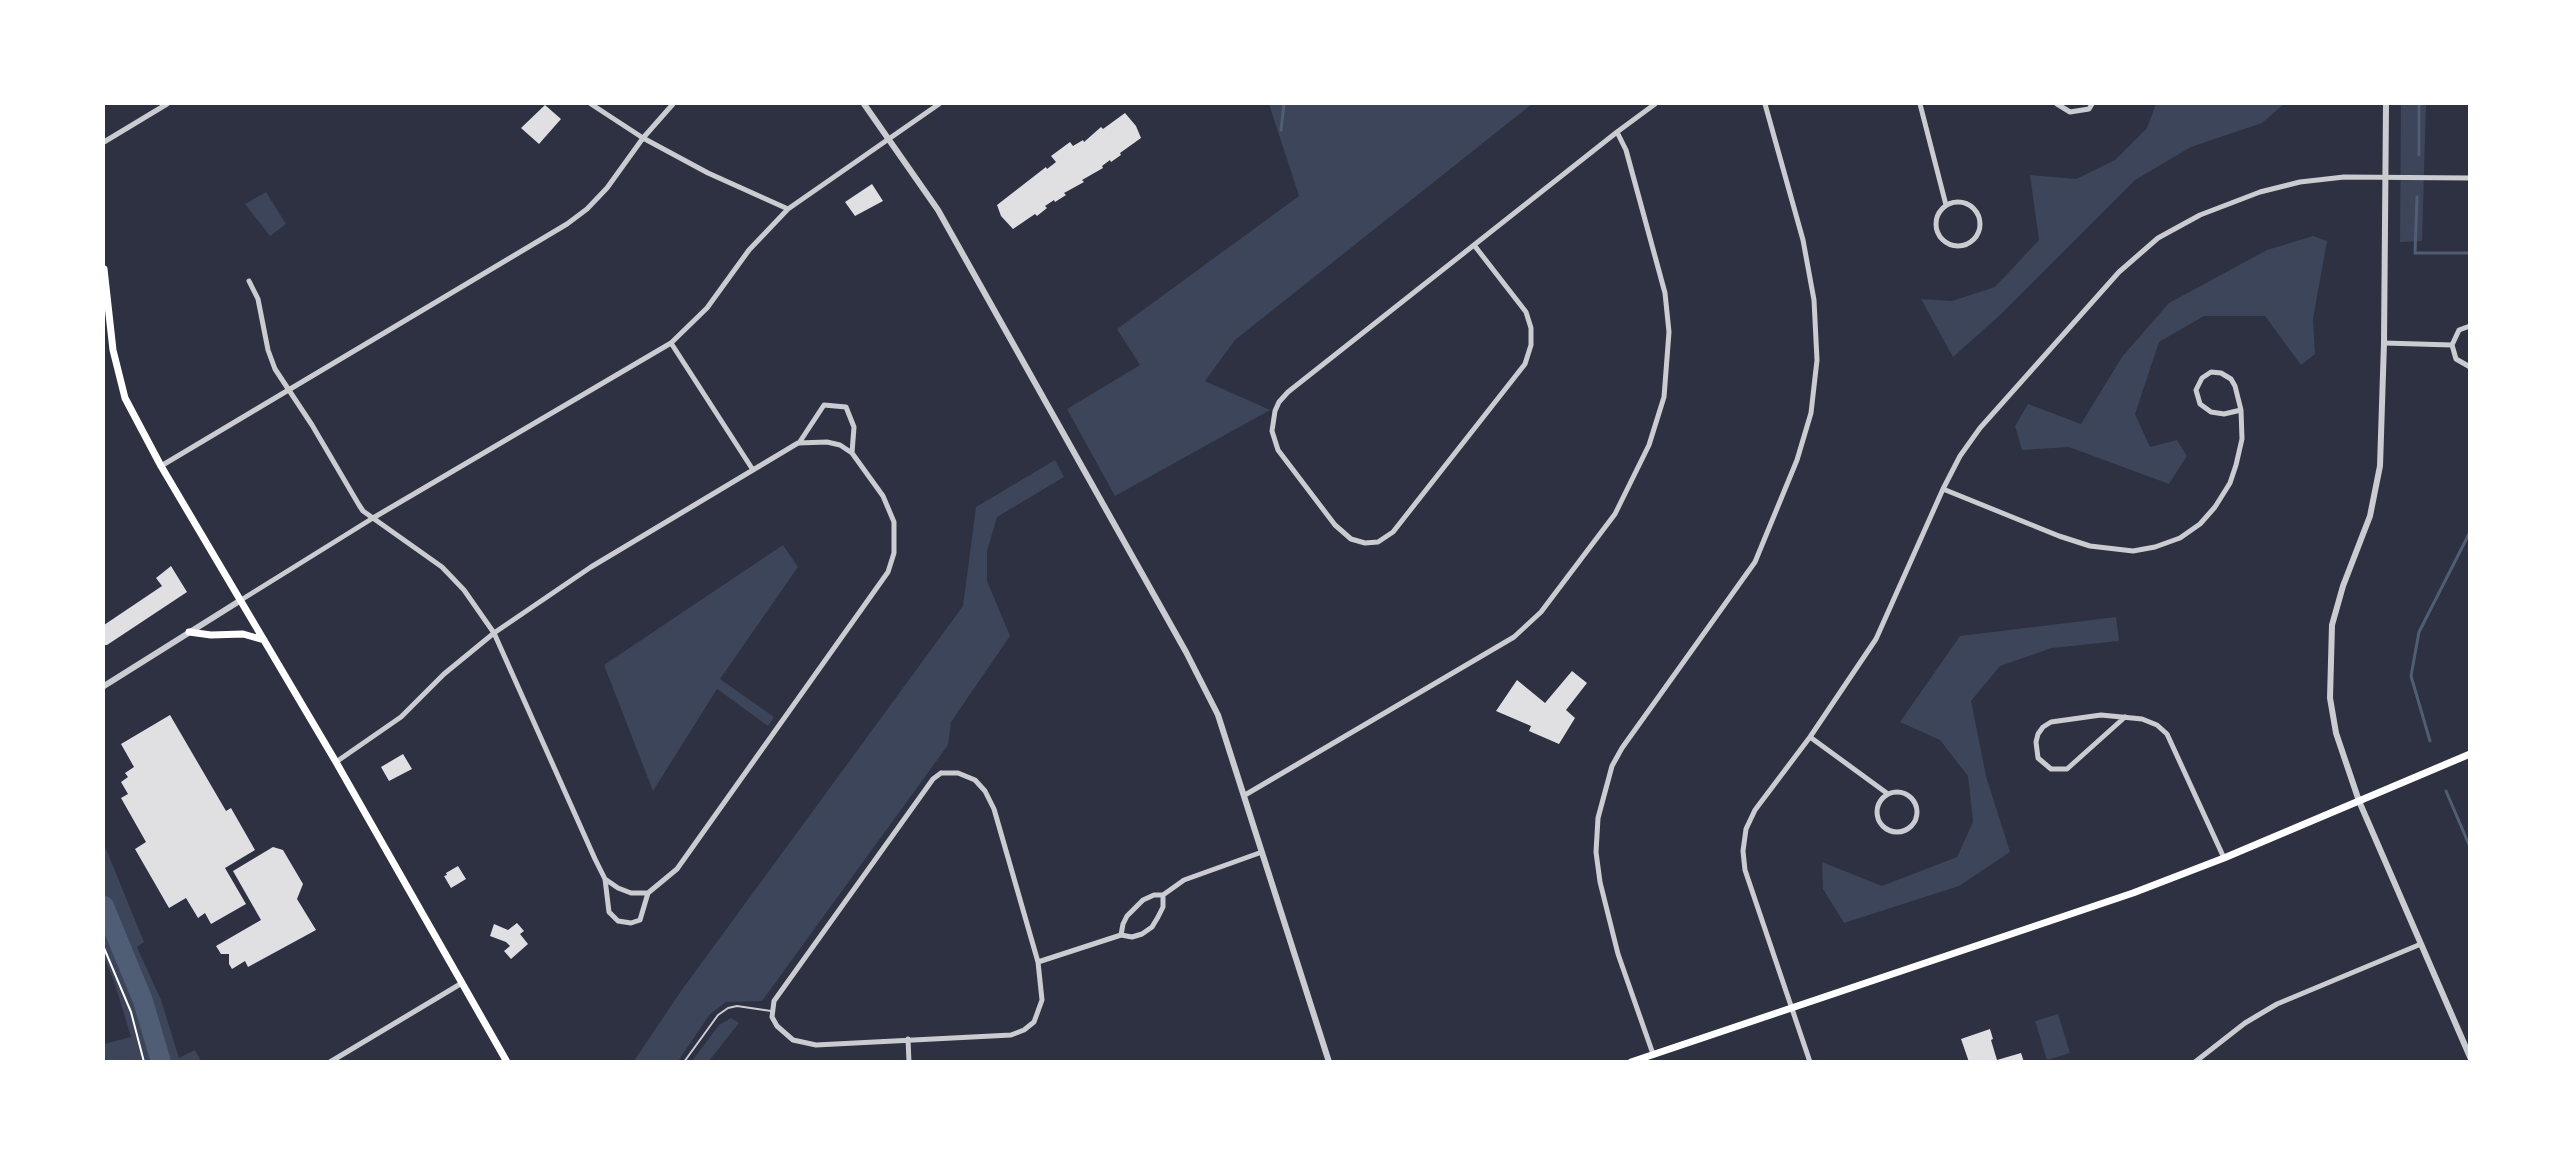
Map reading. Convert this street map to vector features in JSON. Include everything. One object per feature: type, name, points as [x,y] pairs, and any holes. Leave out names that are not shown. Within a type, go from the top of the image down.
[{"type":"main road","points":[[104,268],[113,350],[125,398],[161,466],[336,762],[507,1062]]},
{"type":"main road","points":[[189,632],[211,635],[243,634],[264,640]]},
{"type":"main road","points":[[1631,1062],[2133,893],[2224,858],[2469,754]]},
{"type":"street","points":[[104,141],[167,104]]},
{"type":"street","points":[[591,104],[643,138],[708,174],[788,209]]},
{"type":"street","points":[[161,466],[567,224],[587,209],[607,188],[643,138],[673,104]]},
{"type":"street","points":[[864,104],[938,210],[1186,652],[1218,715],[1329,1062]]},
{"type":"street","points":[[104,686],[373,518],[671,343],[706,308],[749,250],[788,209],[939,104]]},
{"type":"street","points":[[1474,245],[1526,312],[1531,328],[1525,364],[1393,532],[1377,542],[1365,543],[1351,539],[1335,525],[1278,450],[1272,431],[1275,411],[1288,392],[1474,245],[1617,132],[1655,104]]},
{"type":"street","points":[[1653,1054],[1618,954],[1600,882],[1596,852],[1598,818],[1609,775],[1622,748],[1755,562],[1797,460],[1811,413],[1817,360],[1814,300],[1803,240],[1765,104]]},
{"type":"street","points":[[1920,104],[1946,206]]},
{"type":"street","points":[[2057,104],[2070,112],[2089,109],[2092,104]]},
{"type":"street","points":[[2386,104],[2384,343],[2380,466],[2370,516],[2343,586],[2332,625],[2330,698],[2336,733],[2359,801],[2469,1057]]},
{"type":"street","points":[[1245,795],[1514,638],[1541,612],[1615,514],[1649,445],[1664,397],[1669,332],[1665,293],[1626,150],[1617,132]]},
{"type":"street","points":[[1810,1062],[1745,870],[1743,851],[1746,829],[1755,810],[1810,737],[1876,639],[1943,489],[1960,456],[1980,428],[2119,272],[2158,238],[2200,215],[2260,192],[2300,182],[2344,177],[2469,177]]},
{"type":"street","points":[[1959,202],[1966,204],[1977,214],[1979,226],[1977,233],[1969,242],[1953,245],[1941,238],[1936,221],[1940,211],[1946,206],[1959,202]]},
{"type":"street","points":[[249,280],[258,299],[274,369],[290,390],[359,505],[373,518],[442,567],[464,590],[494,633],[605,879],[609,912],[618,921],[632,923],[640,920],[648,893],[677,869],[888,572],[894,553],[895,534],[892,513],[883,496],[852,453],[840,445],[827,442],[798,443]]},
{"type":"street","points":[[2469,326],[2459,330],[2452,345],[2456,359],[2469,367]]},
{"type":"street","points":[[671,343],[753,470]]},
{"type":"street","points":[[2384,343],[2452,345]]},
{"type":"street","points":[[1943,489],[2090,546],[2133,551],[2155,547],[2180,538],[2200,524],[2215,507],[2230,483],[2236,465],[2242,439],[2241,410],[2239,397],[2231,379],[2221,373],[2211,372],[2202,378],[2196,390],[2200,404],[2211,412],[2224,414],[2241,410]]},
{"type":"street","points":[[336,762],[401,717],[444,675],[494,633],[591,567],[798,443],[824,405],[846,407],[854,427],[852,453]]},
{"type":"street","points":[[2125,717],[2067,769],[2051,769],[2038,758],[2036,742],[2038,734],[2051,722],[2102,715],[2142,718],[2157,725],[2167,734],[2224,858]]},
{"type":"street","points":[[1810,737],[1888,794]]},
{"type":"street","points":[[941,773],[966,775],[975,780],[994,809],[1038,962],[1042,1000],[1034,1022],[1024,1030],[1011,1035],[806,1044],[785,1034],[772,1017],[771,1011],[774,1001],[933,779],[941,773]]},
{"type":"street","points":[[1898,791],[1905,793],[1915,801],[1918,810],[1917,819],[1904,832],[1890,831],[1879,821],[1878,804],[1888,794],[1898,791]]},
{"type":"street","points":[[1121,935],[1123,924],[1133,908],[1154,895],[1163,895],[1184,880],[1262,852]]},
{"type":"street","points":[[605,879],[631,893],[648,893]]},
{"type":"street","points":[[1038,962],[1121,935],[1132,937],[1142,934],[1152,927],[1163,907],[1163,895]]},
{"type":"street","points":[[2195,1062],[2245,1023],[2277,1004],[2421,944]]},
{"type":"street","points":[[330,1062],[462,983]]},
{"type":"street","points":[[908,1039],[909,1062]]},
{"type":"lane","points":[[684,1062],[723,1010],[737,1006],[771,1011]]},
{"type":"path","points":[[104,948],[131,1012],[144,1062]]},
{"type":"shaded area","points":[[1269,104],[1532,104],[1235,340],[1205,381],[1270,410],[1115,496],[1067,409],[1140,365],[1117,329],[1299,196]]},
{"type":"shaded area","points":[[2156,104],[2284,104],[2262,123],[2191,147],[2135,180],[1999,316],[1953,357],[1921,299],[1952,301],[1995,287],[2039,240],[2030,175],[2076,179],[2115,160],[2147,128]]},
{"type":"shaded area","points":[[2401,104],[2426,104],[2422,241],[2400,242]]},
{"type":"shaded area","points":[[266,192],[286,224],[270,236],[245,204]]},
{"type":"shaded area","points":[[2313,236],[2327,241],[2313,319],[2315,354],[2301,365],[2265,316],[2204,316],[2159,342],[2135,414],[2150,447],[2177,440],[2187,456],[2169,484],[2069,447],[2022,450],[2015,426],[2028,404],[2081,424],[2122,357],[2169,303],[2267,250]]},
{"type":"shaded area","points":[[1055,460],[1064,477],[997,517],[987,551],[987,581],[1010,636],[951,722],[948,745],[762,1001],[726,1002],[710,1014],[678,1061],[634,1061],[681,991],[963,606],[976,507]]},
{"type":"shaded area","points":[[783,545],[798,567],[720,679],[774,717],[768,726],[717,689],[653,791],[604,665]]},
{"type":"shaded area","points":[[2116,617],[2119,641],[2052,648],[2000,666],[1971,701],[1986,776],[2010,852],[1959,886],[1844,923],[1823,889],[1822,862],[1882,886],[1957,857],[1973,822],[1968,776],[1940,740],[1900,722],[1960,636]]},
{"type":"shaded area","points":[[104,844],[144,942],[137,947],[161,1000],[179,1058],[195,1050],[201,1061],[104,1061],[104,1044],[131,1037],[114,981],[104,957]]},
{"type":"shaded area","points":[[2058,1014],[2070,1053],[2047,1060],[2035,1021]]},
{"type":"shaded area","points":[[731,1018],[739,1023],[709,1061],[692,1061],[719,1025]]},
{"type":"building","points":[[545,105],[561,119],[539,144],[521,128]]},
{"type":"building","points":[[1125,113],[1136,126],[1141,138],[1120,153],[1121,155],[1102,166],[1103,168],[1082,180],[1084,182],[1064,193],[1066,195],[1045,206],[1047,208],[1037,216],[1035,214],[1013,229],[1001,216],[997,205],[1046,167],[1047,169],[1056,162],[1051,156],[1070,142],[1073,146],[1083,140],[1084,142],[1101,127],[1103,129]]},
{"type":"building","points":[[872,184],[883,201],[855,216],[845,202]]},
{"type":"building","points":[[171,566],[187,592],[104,645],[104,625],[162,586],[156,578]]},
{"type":"building","points":[[1572,671],[1587,683],[1566,710],[1575,718],[1559,744],[1529,731],[1531,726],[1496,711],[1517,680],[1545,703]]},
{"type":"building","points":[[170,715],[226,811],[231,808],[255,850],[225,868],[246,904],[211,924],[205,913],[198,918],[186,898],[169,908],[135,849],[146,842],[121,798],[128,794],[121,782],[128,777],[125,773],[134,767],[121,744]]},
{"type":"building","points":[[403,754],[412,769],[389,781],[381,767]]},
{"type":"building","points":[[273,847],[283,850],[303,884],[297,899],[316,930],[248,967],[245,961],[232,969],[229,964],[229,954],[221,954],[216,946],[261,920],[233,871]]},
{"type":"building","points":[[458,866],[466,879],[451,888],[444,876]]},
{"type":"building","points":[[517,923],[524,931],[520,934],[528,944],[511,959],[504,951],[510,946],[490,936],[494,924],[508,930]]},
{"type":"building","points":[[1990,1029],[1997,1060],[2021,1053],[2024,1062],[1969,1062],[1961,1039]]},
{"type":"waterway","points":[[1281,130],[1284,104]]},
{"type":"waterway","points":[[2419,104],[2419,155]]},
{"type":"waterway","points":[[2417,197],[2415,253],[2470,253]]},
{"type":"waterway","points":[[2430,741],[2411,676],[2419,632],[2470,532]]},
{"type":"waterway","points":[[2446,791],[2470,847]]},
{"type":"waterway","points":[[104,906],[143,1001],[161,1062]]}]
